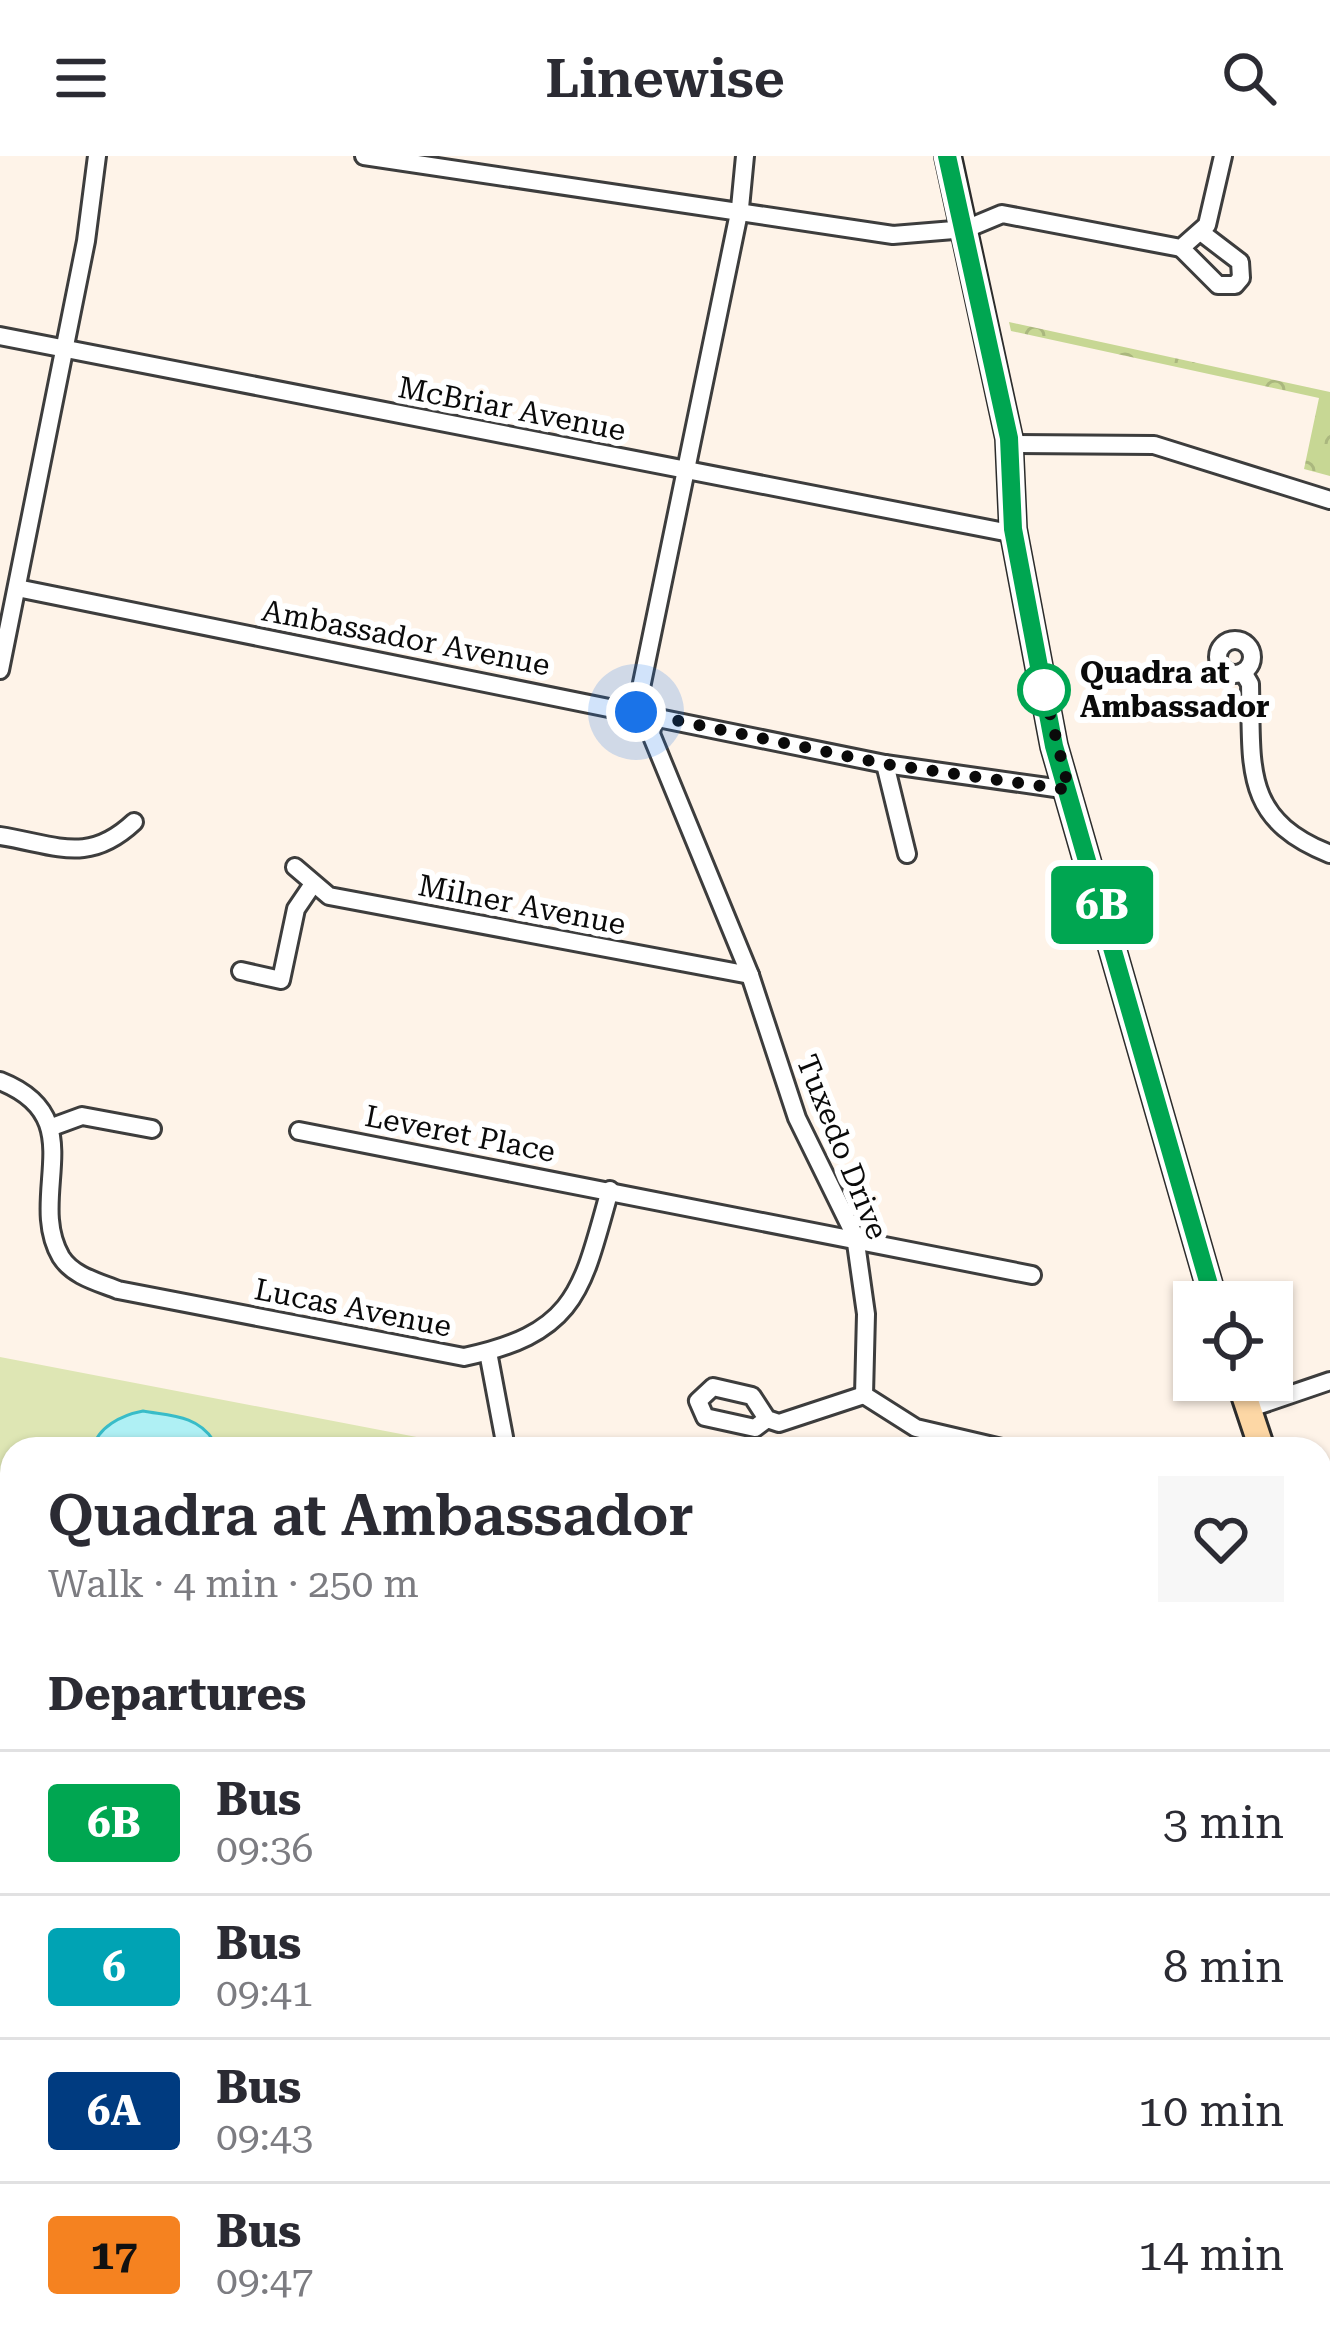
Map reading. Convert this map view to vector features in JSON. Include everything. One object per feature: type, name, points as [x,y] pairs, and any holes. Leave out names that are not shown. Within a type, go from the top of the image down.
[{"type":"main road","points":[[947,156],[1010,444],[1015,534],[1054,746],[1208,1281]]},
{"type":"main road","points":[[1246,1401],[1258,1437]]},
{"type":"street","points":[[0,670],[97,156]]},
{"type":"street","points":[[364,156],[740,208],[893,235],[966,229],[1001,214],[1181,248],[1218,285],[1235,285],[1241,278],[1240,262],[1202,233]]},
{"type":"street","name":"Tuxedo Drive","points":[[746,156],[740,208],[683,469],[645,714],[750,975],[796,1118],[855,1236],[866,1314],[864,1395]]},
{"type":"street","points":[[1181,248],[1202,233],[1223,156]]},
{"type":"street","name":"McBriar Avenue","points":[[0,336],[1015,534]]},
{"type":"street","points":[[1010,444],[1154,445],[1330,500]]},
{"type":"street","name":"Ambassador Avenue","points":[[16,588],[885,764],[1069,790]]},
{"type":"street","points":[[1243,672],[1250,685],[1256,772],[1269,817],[1288,837],[1330,854]]},
{"type":"street","points":[[885,764],[907,854]]},
{"type":"street","points":[[0,836],[93,850],[108,845],[134,822]]},
{"type":"street","name":"Milner Avenue","points":[[295,867],[328,896],[750,975]]},
{"type":"street","points":[[241,971],[281,980],[296,909],[313,884]]},
{"type":"street","points":[[0,1081],[40,1106],[52,1127],[82,1116],[152,1129]]},
{"type":"street","name":"Lucas Avenue","points":[[52,1127],[54,1231],[61,1256],[78,1274],[118,1290],[464,1357],[488,1352],[561,1315],[581,1291],[610,1190]]},
{"type":"street","name":"Leveret Place","points":[[299,1131],[610,1190]]},
{"type":"street","points":[[610,1190],[1032,1275]]},
{"type":"street","points":[[488,1352],[504,1437]]},
{"type":"street","points":[[1248,1409],[1330,1381]]},
{"type":"street","points":[[766,1419],[779,1423],[864,1395],[916,1428],[955,1437]]},
{"type":"green space","points":[[1009,322],[1330,392],[1330,476],[1304,469],[1319,398],[1011,331]]},
{"type":"green space","points":[[0,1357],[417,1437],[0,1437]]},
{"type":"water","points":[[143,1411],[182,1418],[211,1437],[98,1437],[127,1416]]},
{"type":"bus line","name":"6B","points":[[947,156],[1009,438],[1013,529],[1054,746],[1208,1281]]},
{"type":"place","name":"Quadra at Ambassador","points":[[1044,690]]},
{"type":"route","points":[[636,712],[885,764],[1069,790],[1054,746],[1044,690]]}]
